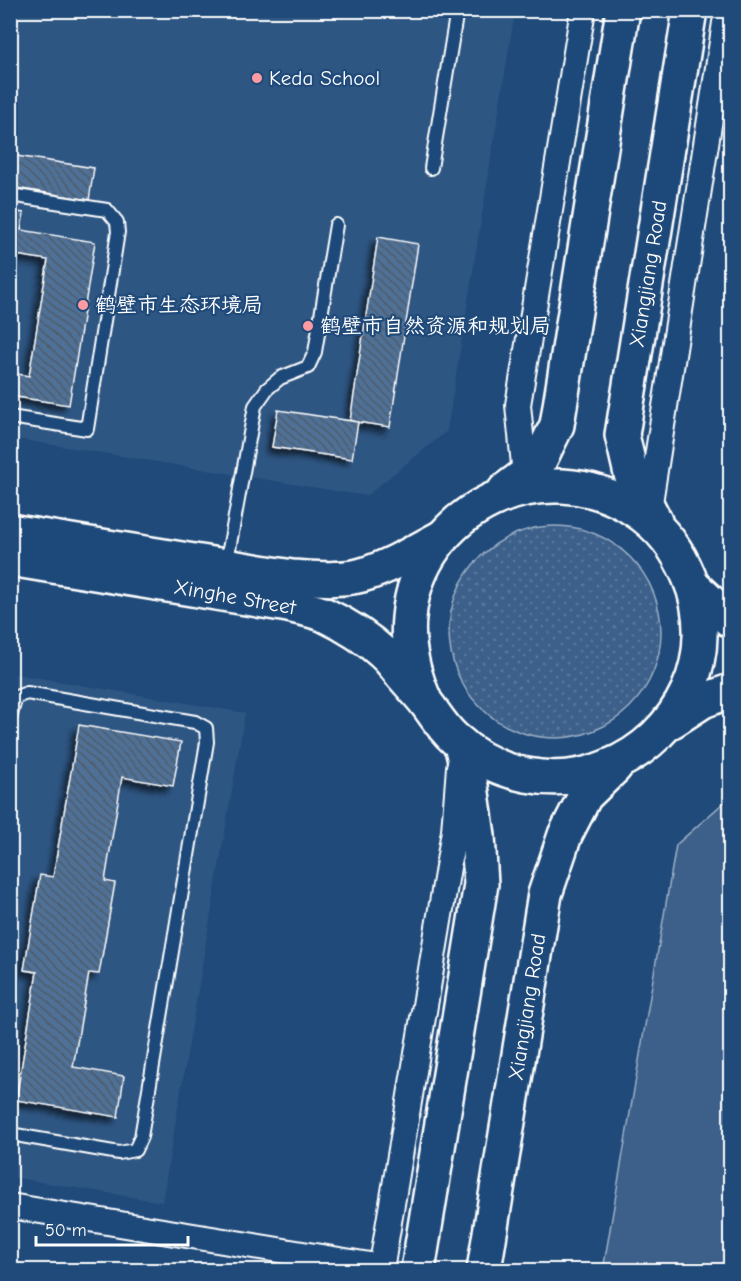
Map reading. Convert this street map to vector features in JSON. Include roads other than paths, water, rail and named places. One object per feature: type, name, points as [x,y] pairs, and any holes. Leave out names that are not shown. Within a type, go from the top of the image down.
[{"type":"main road","points":[[497,497],[537,466],[557,425],[623,10]]},
{"type":"main road","name":"Xiangjiang Road","points":[[655,520],[631,474],[622,435],[690,10]]},
{"type":"main road","points":[[562,485],[605,494],[655,520],[680,558],[693,586],[700,627],[699,648],[689,688],[668,723],[646,745],[619,763],[598,771],[554,778],[532,777],[490,763],[453,738],[426,703],[417,683],[408,639],[413,595],[420,574],[430,554],[443,536],[477,507],[518,490],[540,486],[562,485]]},
{"type":"main road","name":"Xinghe Street","points":[[10,531],[292,577],[332,579],[360,576],[398,560],[443,536]]},
{"type":"main road","name":"Xinghe Street","points":[[10,559],[288,605],[323,614],[356,631],[385,655],[426,703]]},
{"type":"main road","points":[[693,586],[730,620]]},
{"type":"main road","points":[[668,723],[703,702],[730,691]]},
{"type":"main road","points":[[418,1270],[481,884],[478,836],[471,786],[461,744]]},
{"type":"main road","name":"Xiangjiang Road","points":[[484,1270],[545,894],[565,836],[585,796],[619,763]]},
{"type":"street","points":[[525,475],[518,405],[583,10]]},
{"type":"street","points":[[655,520],[727,10]]},
{"type":"street","points":[[10,1206],[382,1269],[454,831],[461,744]]},
{"type":"lane","points":[[431,168],[457,10]]},
{"type":"lane","points":[[10,195],[107,210],[117,222],[118,232],[87,429],[10,417]]},
{"type":"lane","points":[[226,566],[255,406],[267,389],[280,378],[308,367],[315,352],[336,225]]},
{"type":"lane","points":[[10,719],[16,697],[27,693],[195,722],[206,728],[207,742],[141,1137],[135,1150],[119,1153],[10,1134]]},
{"type":"place","name":"Keda School","points":[[257,78]]},
{"type":"place","name":"鹤壁市生态环境局","points":[[83,305]]},
{"type":"place","name":"鹤壁市自然资源和规划局","points":[[308,326]]}]
